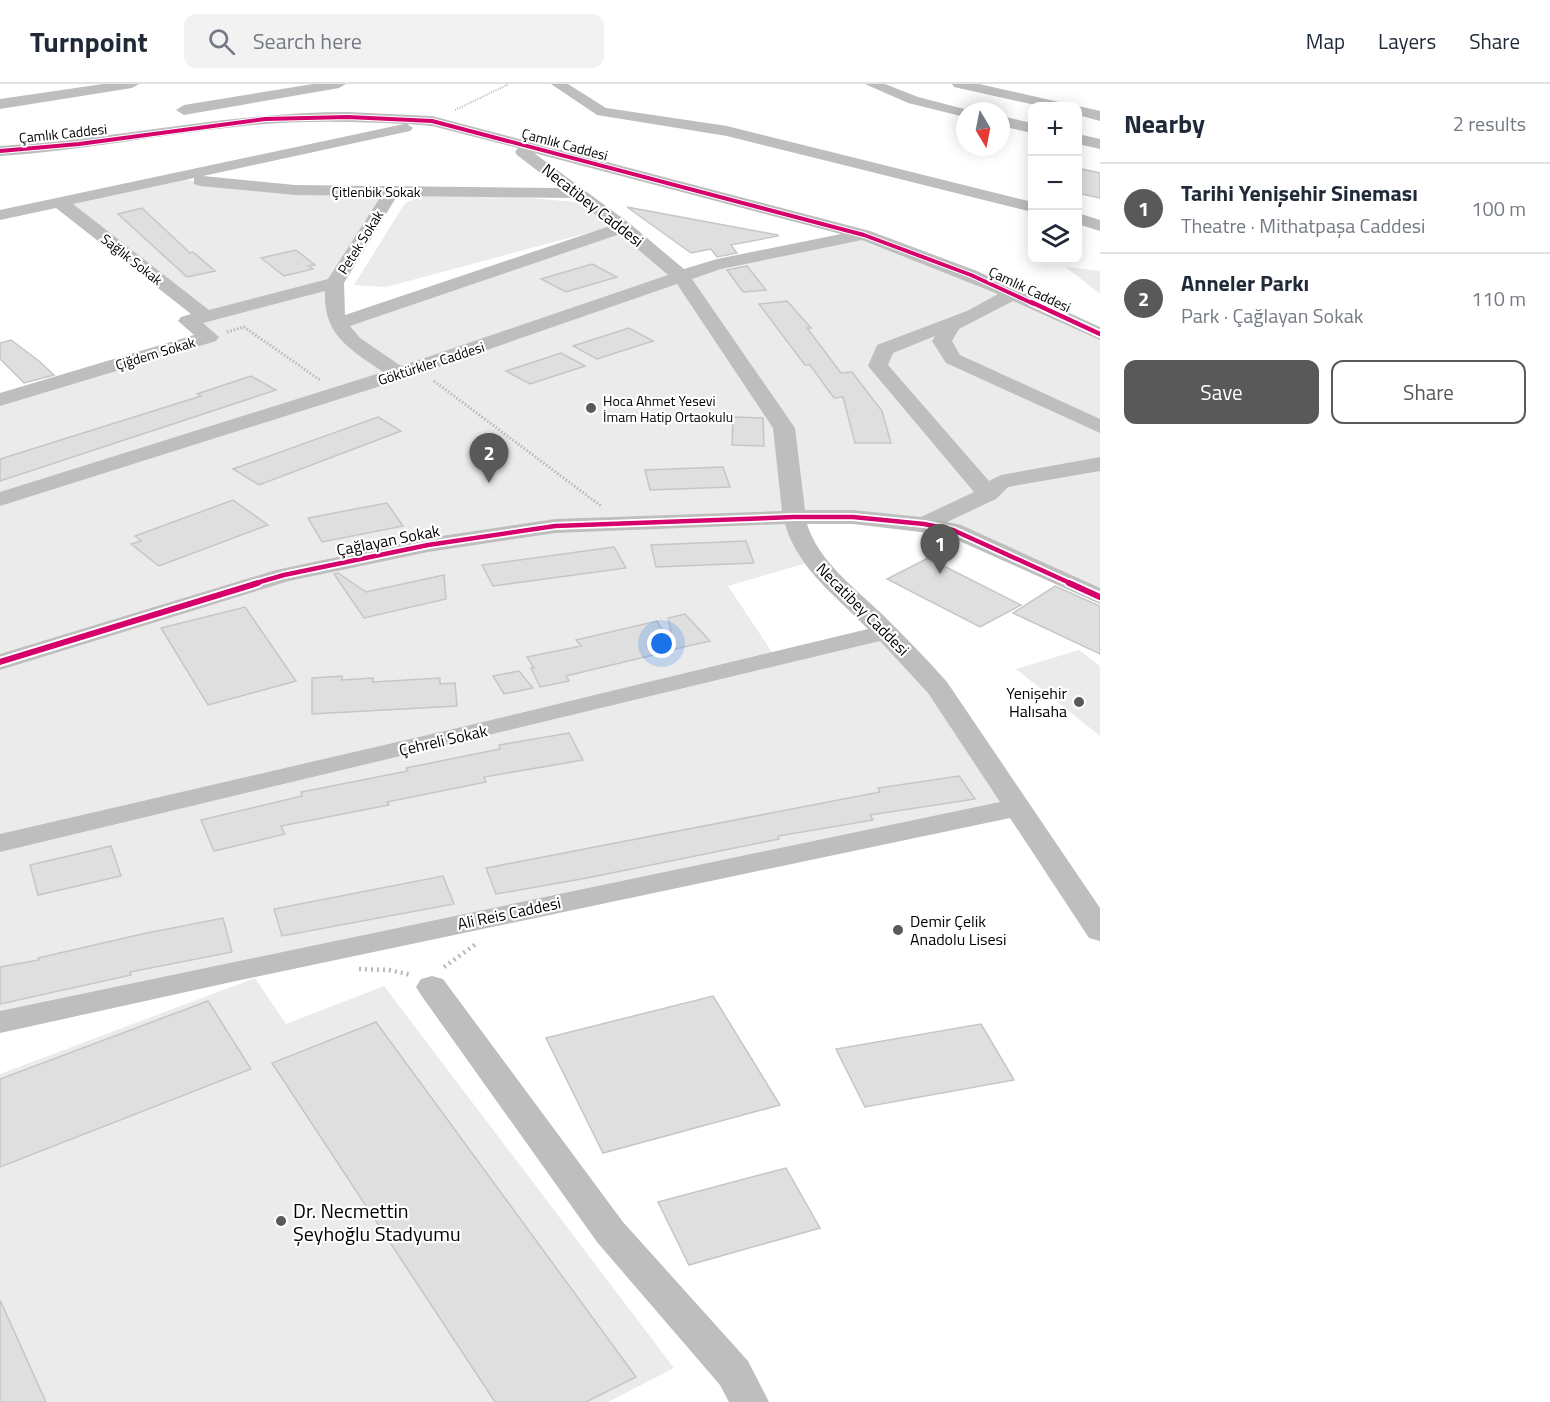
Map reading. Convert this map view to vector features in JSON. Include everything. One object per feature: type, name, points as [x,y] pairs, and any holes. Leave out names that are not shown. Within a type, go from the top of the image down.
[{"type":"street","points":[[0,104],[132,84]]},
{"type":"street","points":[[171,113],[339,84]]},
{"type":"street","points":[[558,84],[602,112],[713,129],[1028,206]]},
{"type":"street","points":[[872,84],[895,93],[956,110]]},
{"type":"street","points":[[895,93],[910,84]]},
{"type":"street","points":[[958,84],[1040,102]]},
{"type":"street","points":[[23,86],[89,91]]},
{"type":"street","points":[[1082,112],[1100,116]]},
{"type":"street","name":"Çamlık Caddesi","points":[[0,151],[58,147],[208,125],[296,116],[364,116],[432,121],[864,236],[971,275],[1100,334]]},
{"type":"street","points":[[713,129],[730,120],[768,126],[904,164],[1028,192]]},
{"type":"street","points":[[0,215],[432,121]]},
{"type":"street","points":[[1010,123],[1028,127]]},
{"type":"street","points":[[0,164],[128,138]]},
{"type":"street","name":"Necatibey Caddesi","points":[[501,140],[528,154],[623,227],[682,277],[784,428],[794,517],[800,538],[814,561],[886,632],[938,688],[1100,931]]},
{"type":"street","points":[[1082,140],[1100,144]]},
{"type":"street","name":"Çitlenbik Sokak","points":[[174,178],[295,190],[579,193]]},
{"type":"street","name":"Petek Sokak","points":[[338,324],[334,308],[335,282],[392,191]]},
{"type":"street","name":"Sağlık Sokak","points":[[59,202],[205,316]]},
{"type":"street","points":[[1082,207],[1094,219]]},
{"type":"street","points":[[408,371],[353,342],[338,324],[623,227]]},
{"type":"street","name":"Göktürkler Caddesi","points":[[0,500],[408,371],[717,264],[864,236]]},
{"type":"street","name":"Çiğdem Sokak","points":[[209,337],[188,321],[335,282]]},
{"type":"street","points":[[1011,295],[951,325],[942,341],[952,359],[1100,427]]},
{"type":"street","points":[[975,315],[884,348],[878,366],[988,494]]},
{"type":"street","name":"Çiğdem Sokak","points":[[0,400],[209,337]]},
{"type":"street","points":[[924,524],[988,494],[1001,482],[1100,464]]},
{"type":"street","name":"Çağlayan Sokak","points":[[0,662],[68,639],[285,575],[439,543],[555,526],[794,517],[853,517],[924,524],[953,530],[1100,597]]},
{"type":"street","name":"Çehreli Sokak","points":[[0,843],[462,735],[886,632]]},
{"type":"street","name":"Ali Reis Caddesi","points":[[0,1022],[321,952],[1019,807]]},
{"type":"street","points":[[432,987],[610,1232],[734,1373],[749,1402]]},
{"type":"path","points":[[432,121],[509,84]]},
{"type":"path","points":[[209,337],[244,327],[338,393]]},
{"type":"path","points":[[408,371],[626,523]]},
{"type":"path","points":[[321,952],[337,966],[389,970],[414,976],[432,987],[446,964],[482,940],[506,914]]},
{"type":"shaded area","points":[[174,179],[295,190],[392,191],[335,282],[339,324],[623,227],[682,277],[864,235],[1100,334],[1100,597],[953,530],[795,517],[814,561],[728,586],[776,658],[886,632],[1019,807],[0,1022],[0,400],[209,337],[188,321],[204,316],[59,202]]},
{"type":"shaded area","points":[[483,194],[576,202],[614,226],[386,287],[354,285],[405,203],[423,196]]},
{"type":"shaded area","points":[[1066,267],[1100,271],[1100,294]]},
{"type":"shaded area","name":"Yenişehir Halısaha","points":[[1079,650],[1100,666],[1100,736],[1016,669]]},
{"type":"shaded area","name":"Dr. Necmettin Şeyhoğlu Stadyumu","points":[[255,978],[286,1024],[384,986],[674,1368],[608,1402],[0,1402],[0,1074]]},
{"type":"building","points":[[1082,169],[1100,173],[1100,198],[1082,194]]},
{"type":"building","points":[[627,207],[778,236],[731,245],[737,253],[717,257],[711,249],[691,253]]},
{"type":"building","points":[[142,208],[190,253],[193,252],[215,271],[187,277],[118,214]]},
{"type":"building","points":[[296,250],[315,265],[308,266],[313,269],[284,276],[261,258]]},
{"type":"building","points":[[592,264],[617,277],[566,292],[541,279]]},
{"type":"building","points":[[747,266],[766,290],[743,292],[727,270]]},
{"type":"building","points":[[787,301],[811,328],[807,328],[841,373],[852,372],[882,411],[891,443],[855,443],[843,397],[834,398],[810,365],[805,365],[759,304]]},
{"type":"building","points":[[629,328],[653,341],[597,359],[573,346]]},
{"type":"building","points":[[11,340],[54,375],[24,383],[0,359],[0,343]]},
{"type":"building","points":[[561,353],[585,366],[530,384],[506,371]]},
{"type":"building","points":[[251,376],[276,390],[0,481],[0,459],[201,396],[197,394]]},
{"type":"building","points":[[378,417],[401,431],[259,485],[233,469]]},
{"type":"building","points":[[733,417],[763,418],[764,446],[732,445]]},
{"type":"building","points":[[723,467],[730,487],[650,490],[645,470]]},
{"type":"building","points":[[233,500],[268,525],[159,566],[131,544],[141,541],[135,536]]},
{"type":"building","points":[[387,503],[403,526],[322,542],[308,518]]},
{"type":"building","points":[[746,541],[754,563],[656,567],[651,545]]},
{"type":"building","points":[[614,547],[626,568],[493,586],[482,565]]},
{"type":"building","points":[[928,558],[1021,605],[980,627],[887,579]]},
{"type":"building","points":[[338,573],[366,592],[444,575],[446,599],[364,618],[334,574]]},
{"type":"building","points":[[1055,586],[1100,606],[1100,654],[1013,613]]},
{"type":"building","points":[[245,607],[296,681],[208,705],[161,628]]},
{"type":"building","points":[[685,614],[710,641],[675,649],[668,618]]},
{"type":"building","points":[[657,621],[674,650],[566,676],[569,681],[540,687],[531,668],[534,668],[527,657],[581,646],[576,640]]},
{"type":"building","points":[[519,671],[533,688],[504,694],[493,676]]},
{"type":"building","points":[[342,676],[342,680],[373,678],[373,682],[440,678],[440,684],[455,683],[457,706],[312,714],[312,678]]},
{"type":"building","points":[[569,733],[583,760],[484,777],[486,782],[387,802],[389,805],[281,826],[285,834],[214,851],[201,820],[302,796],[301,792],[408,771],[406,768],[500,749],[499,745]]},
{"type":"building","points":[[959,776],[975,799],[870,815],[873,820],[778,836],[779,839],[587,878],[496,894],[486,868],[880,792],[878,788]]},
{"type":"building","points":[[111,846],[121,876],[38,895],[30,865]]},
{"type":"building","points":[[443,876],[454,904],[282,936],[274,909]]},
{"type":"building","points":[[223,918],[232,952],[130,972],[131,975],[0,1004],[0,967]]},
{"type":"building","points":[[713,996],[780,1105],[603,1153],[546,1038]]},
{"type":"building","points":[[208,1001],[251,1069],[0,1167],[0,1079]]},
{"type":"building","points":[[376,1022],[636,1377],[586,1402],[495,1402],[272,1063]]},
{"type":"building","points":[[981,1024],[1014,1080],[865,1107],[836,1049]]},
{"type":"building","points":[[786,1168],[820,1228],[689,1265],[658,1202]]},
{"type":"building","points":[[0,1300],[46,1402],[0,1402]]},
{"type":"cycle path","points":[[0,151],[79,144],[265,119],[348,117],[432,121],[864,235],[971,275],[1100,334]]},
{"type":"cycle path","points":[[0,662],[68,639],[284,575],[428,545],[555,526],[794,517],[853,517],[924,524],[953,530],[1100,597]]},
{"type":"place","name":"Hoca Ahmet Yesevi İmam Hatip Ortaokulu","points":[[591,408]]},
{"type":"place","name":"Anneler Parkı","points":[[489,483]]},
{"type":"place","name":"Tarihi Yenişehir Sineması","points":[[940,574]]},
{"type":"place","name":"Yenişehir Halısaha","points":[[1079,702]]},
{"type":"place","name":"Demir Çelik Anadolu Lisesi","points":[[898,930]]},
{"type":"place","name":"Dr. Necmettin Şeyhoğlu Stadyumu","points":[[281,1221]]}]
